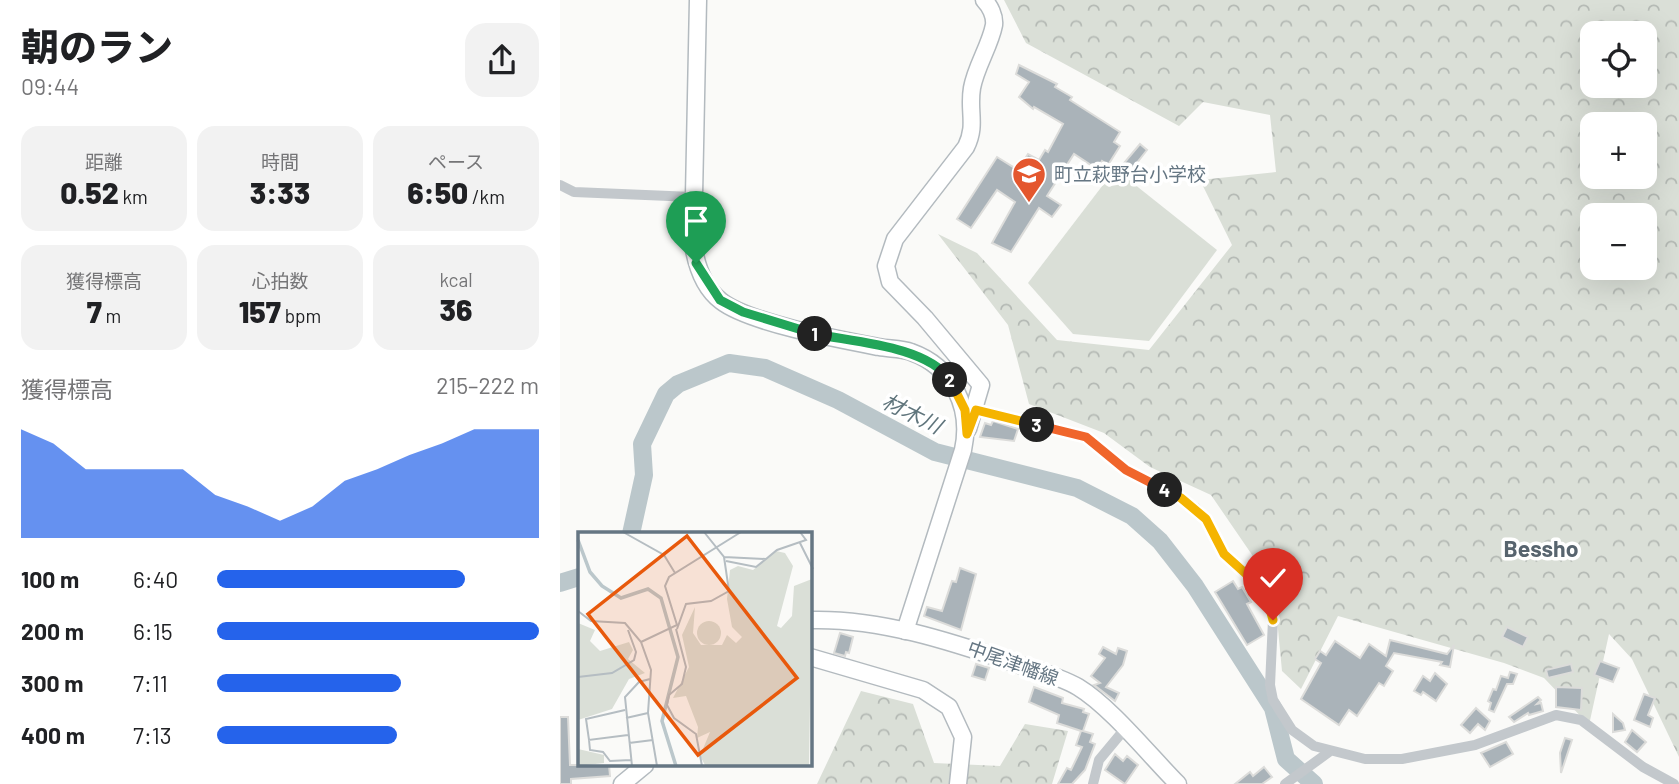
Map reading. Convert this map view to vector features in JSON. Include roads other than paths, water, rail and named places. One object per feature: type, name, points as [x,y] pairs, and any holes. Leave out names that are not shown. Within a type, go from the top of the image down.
[{"type":"street","points":[[698,0],[693,244],[696,263],[720,300],[743,312],[812,334],[911,352],[944,371],[965,410],[965,442]]},
{"type":"street","points":[[905,631],[976,410],[981,385],[925,318],[890,282],[886,266],[895,239],[967,147],[974,130],[971,111],[972,87],[994,24],[990,6],[984,0]]},
{"type":"street","points":[[560,185],[575,192],[694,197]]},
{"type":"street","points":[[976,410],[1086,437],[1126,470],[1195,508],[1206,519],[1224,554],[1265,591],[1271,604],[1270,685],[1273,700],[1292,730],[1314,746],[1329,752],[1365,759],[1402,759],[1475,745],[1556,715],[1568,715],[1581,720],[1643,767],[1674,784]]},
{"type":"street","name":"中尾津幡線","points":[[812,620],[905,631],[955,643],[1079,688],[1178,784]]},
{"type":"street","points":[[812,658],[923,691],[949,707],[962,737],[958,784]]},
{"type":"street","points":[[1093,784],[1099,760],[1124,730]]},
{"type":"street","points":[[1288,782],[1329,752]]},
{"type":"street","points":[[622,784],[644,766]]},
{"type":"waterway","name":"材木川","points":[[631,532],[644,475],[642,444],[666,394],[678,384],[729,363],[765,368],[838,400],[935,452],[1077,488],[1132,516],[1160,541],[1195,586],[1273,708],[1286,759],[1314,784]]},
{"type":"waterway","name":"材木川","points":[[560,583],[578,577]]},
{"type":"place","name":"町立萩野台小学校","points":[[1029,204]]},
{"type":"district","name":"Bessho","points":[[1541,549]]}]
